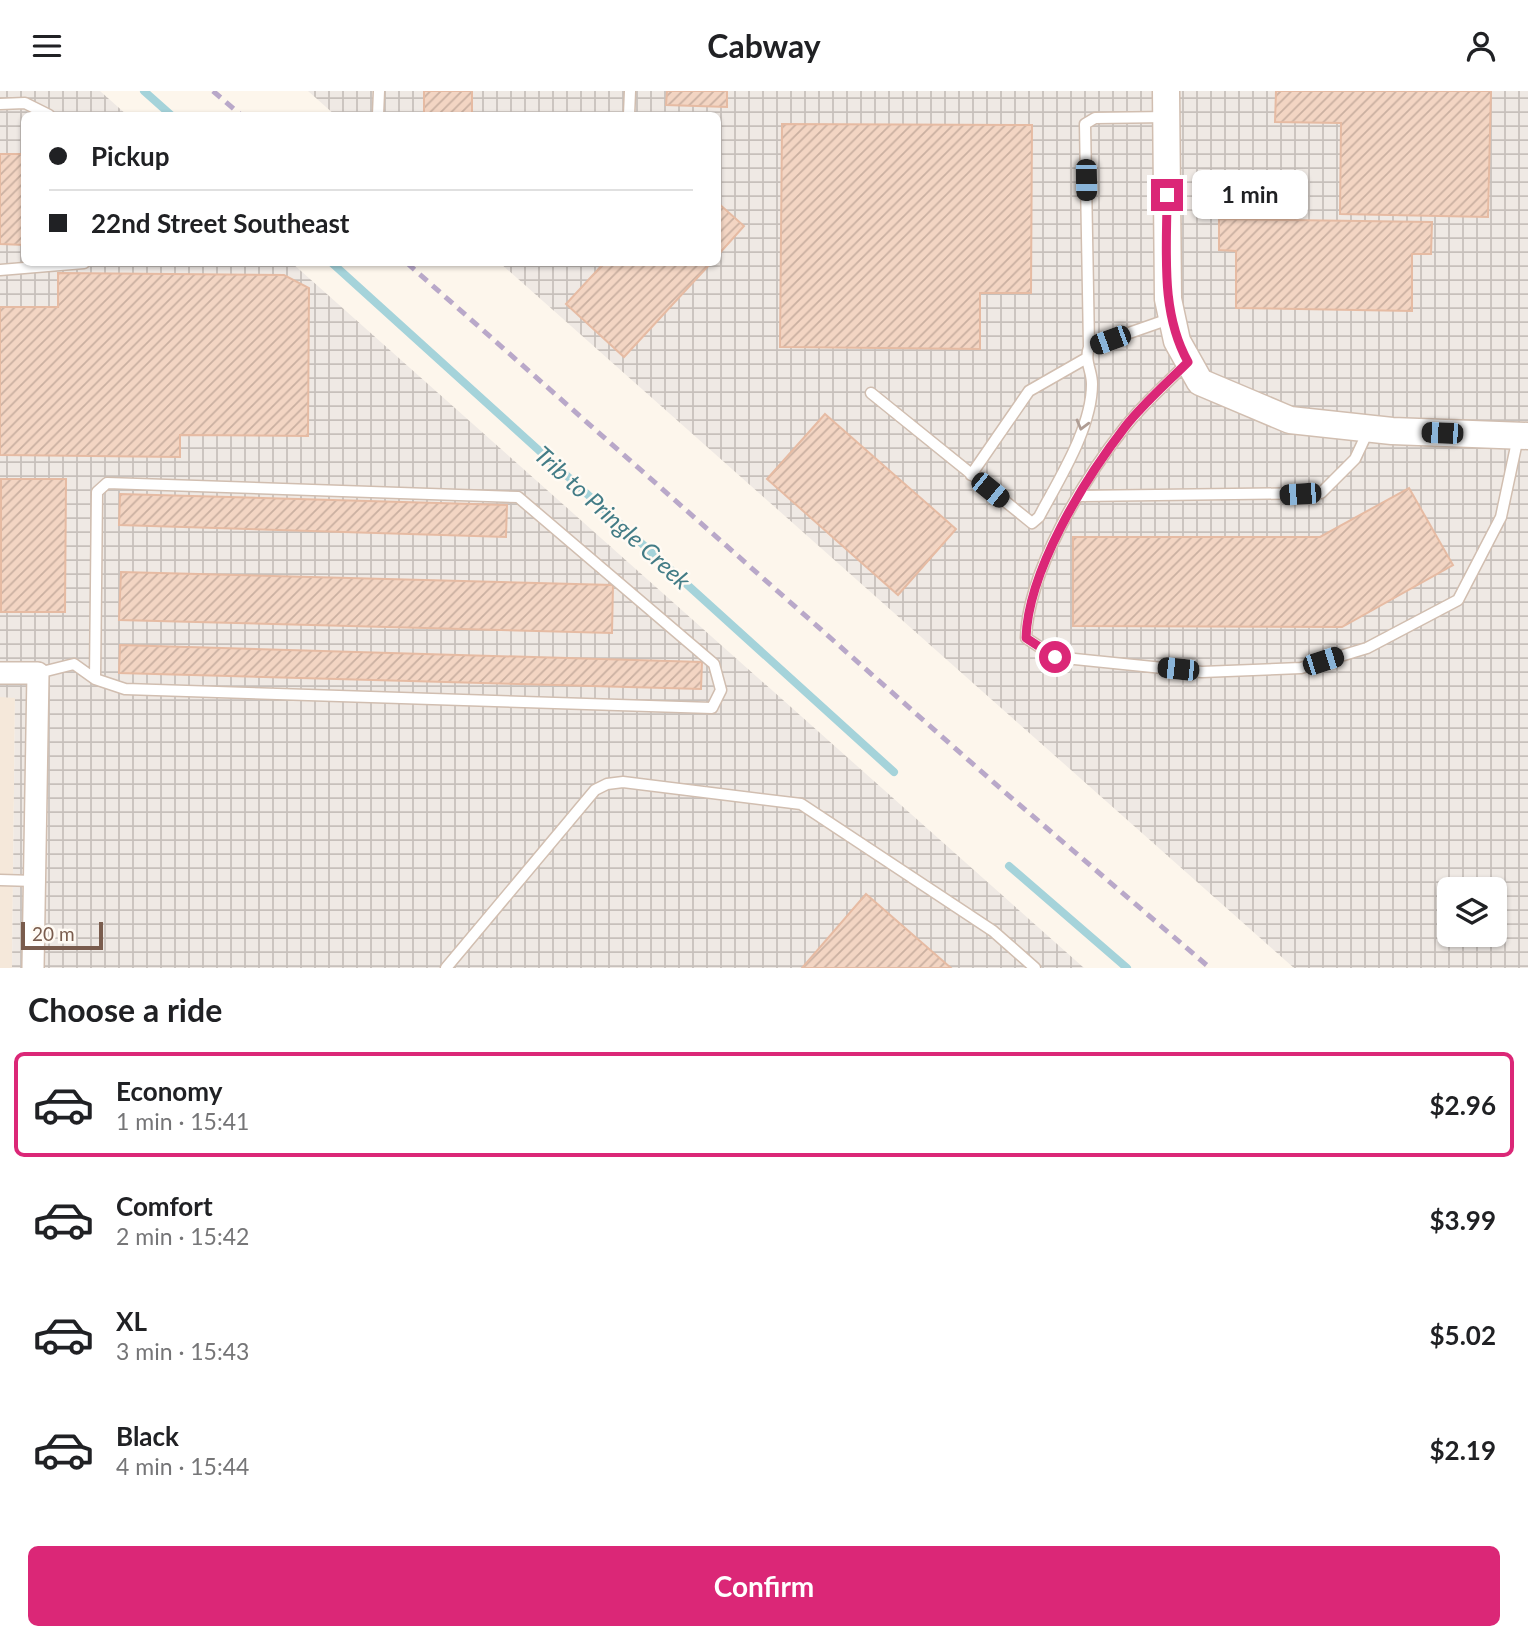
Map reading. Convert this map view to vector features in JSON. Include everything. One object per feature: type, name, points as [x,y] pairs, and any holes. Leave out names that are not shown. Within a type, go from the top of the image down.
[{"type":"street","points":[[1166,104],[1168,299],[1177,341],[1194,372],[1290,420],[1369,428],[1523,436]]},
{"type":"street","points":[[0,673],[38,673],[33,968]]},
{"type":"lane","points":[[378,112],[379,91]]},
{"type":"lane","points":[[629,112],[630,91]]},
{"type":"lane","points":[[0,104],[25,103],[43,112]]},
{"type":"lane","points":[[872,393],[1028,521],[1035,521],[1075,450],[1093,383],[1085,359],[1089,347],[1085,124],[1095,118],[1166,104]]},
{"type":"lane","points":[[0,270],[48,266]]},
{"type":"lane","points":[[1089,347],[1172,318]]},
{"type":"lane","points":[[971,475],[1029,391],[1085,359]]},
{"type":"lane","points":[[1194,372],[1125,426],[1053,541],[1026,620],[1026,638],[1037,648],[1055,657],[1202,672],[1301,669],[1367,648],[1458,600],[1501,517],[1523,436]]},
{"type":"lane","points":[[1080,496],[1321,493],[1355,459],[1369,428]]},
{"type":"lane","points":[[38,673],[74,664],[94,679],[125,689],[712,708],[721,690],[714,664],[518,497],[107,484],[97,492],[94,679]]},
{"type":"lane","points":[[446,968],[595,790],[607,784],[623,782],[801,804],[993,932],[1035,968]]},
{"type":"lane","points":[[0,880],[35,881]]},
{"type":"shaded area","points":[[0,91],[100,91],[124,112],[21,112],[21,266],[295,266],[1084,968],[12,968],[15,698],[0,697]]},
{"type":"shaded area","points":[[308,91],[1528,91],[1528,968],[1294,968],[503,266],[721,266],[721,112],[332,112]]},
{"type":"shaded area","points":[[0,697],[15,697],[12,968],[0,968]]},
{"type":"building","points":[[424,91],[472,91],[472,112],[424,112]]},
{"type":"building","points":[[667,91],[727,91],[727,107],[666,105]]},
{"type":"building","points":[[1276,91],[1491,91],[1488,217],[1340,214],[1341,123],[1275,122]]},
{"type":"building","points":[[782,124],[1032,125],[1031,293],[980,293],[980,349],[780,347]]},
{"type":"building","points":[[0,154],[21,154],[21,245],[0,244]]},
{"type":"building","points":[[721,206],[744,226],[721,252]]},
{"type":"building","points":[[1219,219],[1432,222],[1431,254],[1412,254],[1412,311],[1236,308],[1236,251],[1219,250]]},
{"type":"building","points":[[601,266],[708,266],[624,357],[566,304]]},
{"type":"building","points":[[58,273],[284,275],[309,288],[308,436],[180,435],[180,457],[0,455],[0,307],[58,307]]},
{"type":"building","points":[[825,414],[956,529],[898,595],[767,479]]},
{"type":"building","points":[[1,479],[66,479],[65,612],[1,612]]},
{"type":"building","points":[[1409,488],[1453,565],[1342,627],[1073,626],[1073,537],[1320,537]]},
{"type":"building","points":[[120,494],[507,505],[506,537],[119,525]]},
{"type":"building","points":[[121,572],[613,585],[612,633],[119,620]]},
{"type":"building","points":[[120,645],[702,662],[701,689],[119,673]]},
{"type":"building","points":[[866,894],[951,968],[802,968]]},
{"type":"waterway","name":"Trib to Pringle Creek","points":[[144,91],[168,112]]},
{"type":"waterway","name":"Trib to Pringle Creek","points":[[335,266],[894,772]]},
{"type":"waterway","name":"Trib to Pringle Creek","points":[[1009,866],[1127,968]]},
{"type":"railway","points":[[213,91],[238,112]]},
{"type":"railway","points":[[410,266],[1000,788],[1210,968]]},
{"type":"route","points":[[1055,657],[1037,648],[1026,638],[1026,620],[1053,541],[1089,479],[1125,426],[1188,362],[1177,341],[1168,299],[1167,195]]}]
